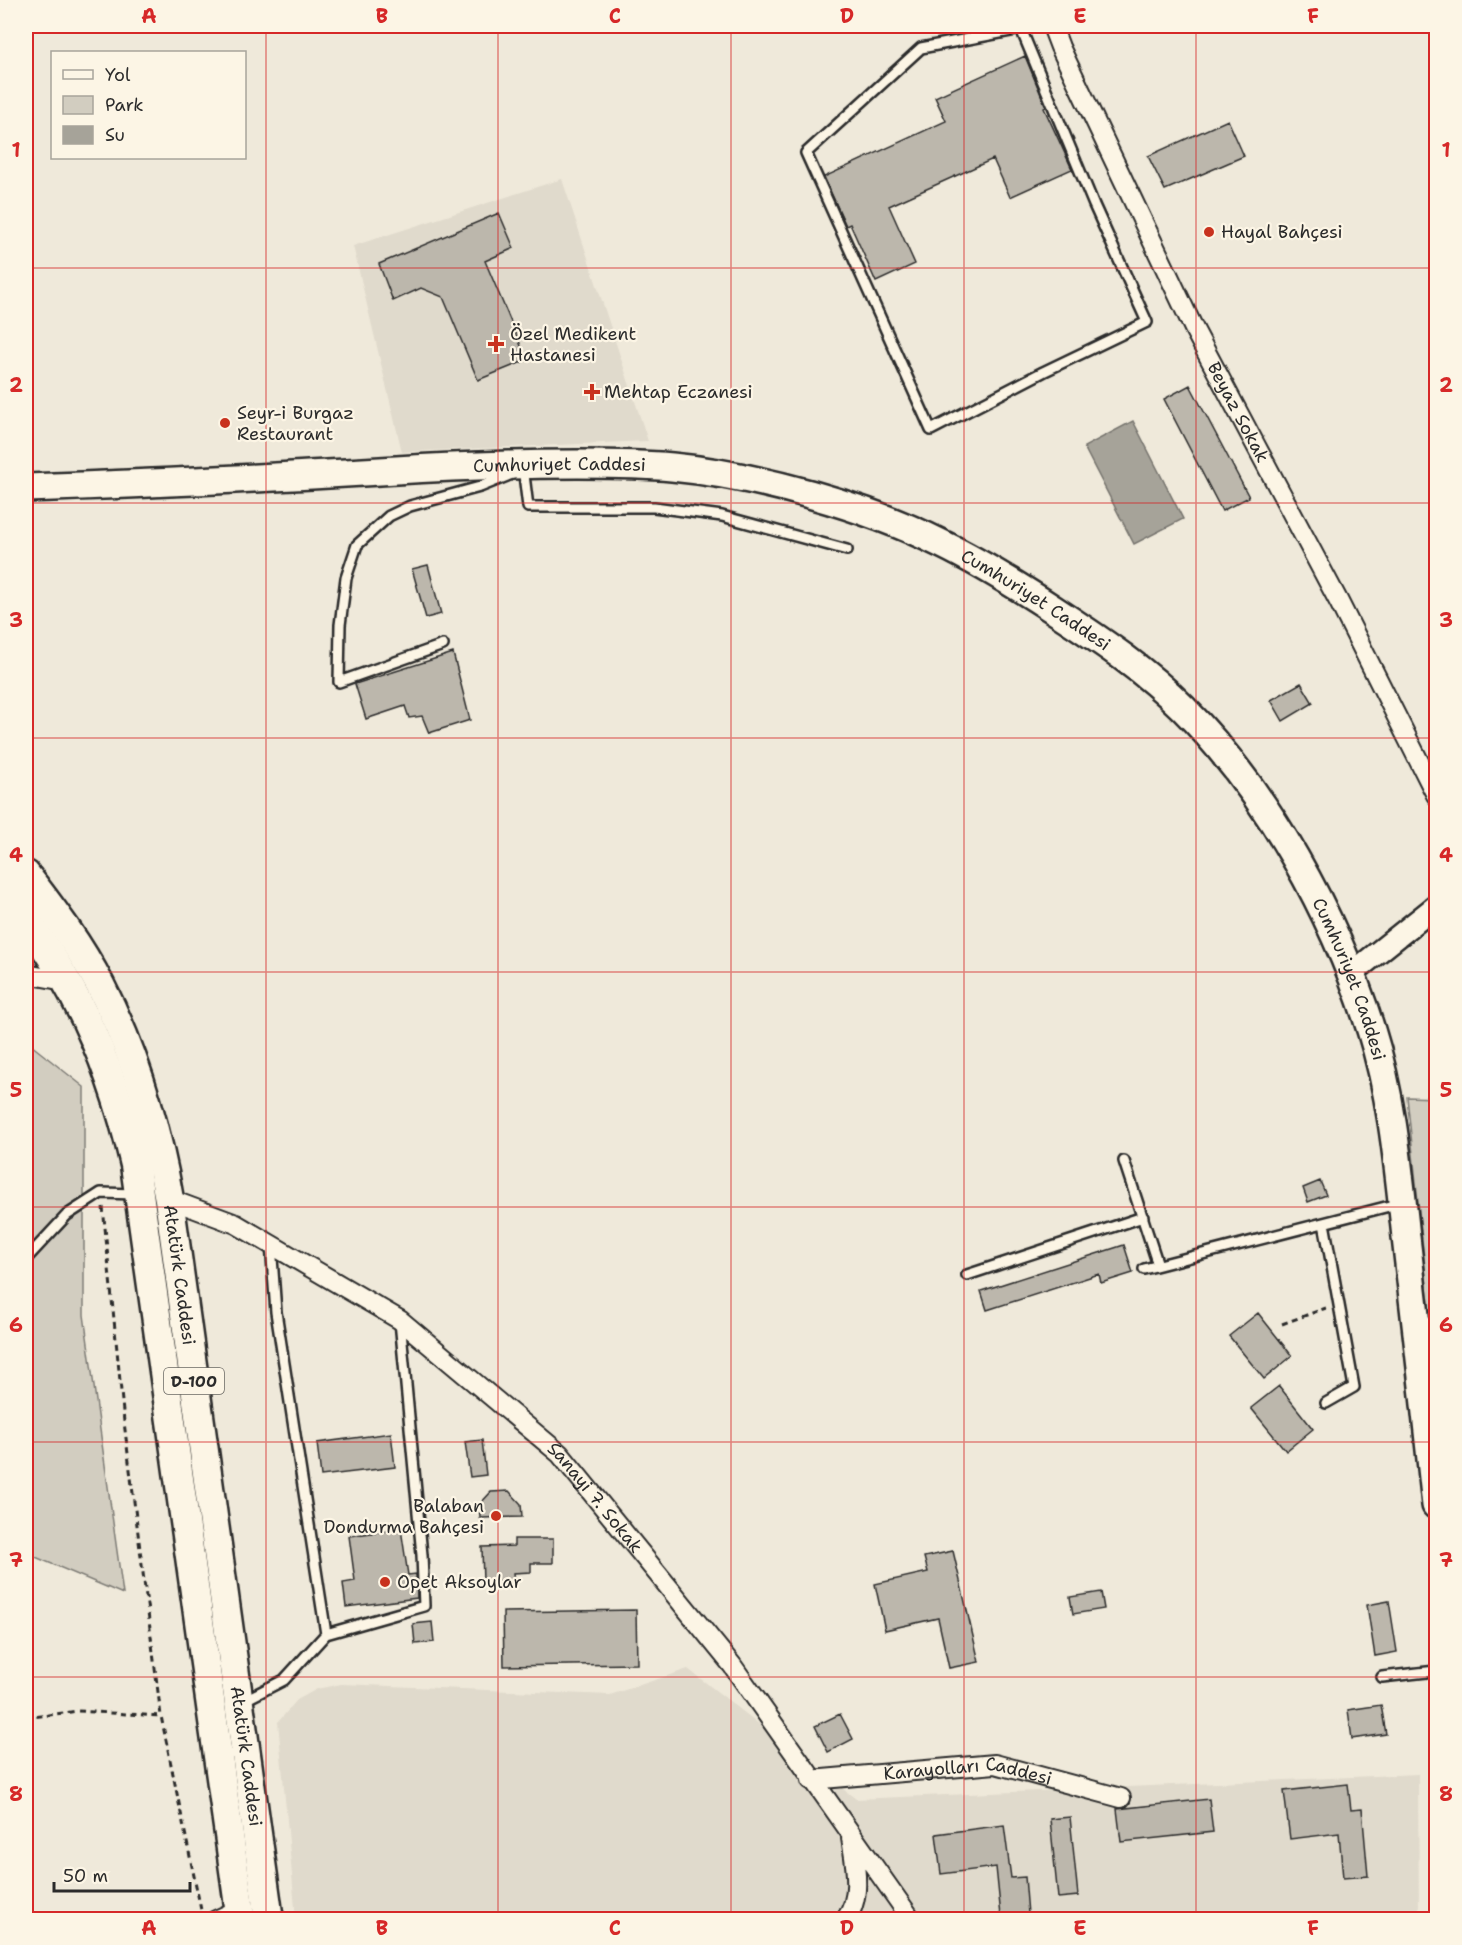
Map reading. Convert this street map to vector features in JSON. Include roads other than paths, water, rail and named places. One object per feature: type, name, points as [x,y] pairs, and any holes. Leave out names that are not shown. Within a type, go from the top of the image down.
[{"type":"highway","name":"Atatürk Caddesi","points":[[26,875],[81,952],[114,1014],[155,1127],[169,1199],[269,1920]]},
{"type":"highway","name":"Atatürk Caddesi","points":[[26,920],[65,981],[89,1025],[115,1087],[126,1126],[140,1194],[232,1916]]},
{"type":"main road","name":"Cumhuriyet Caddesi","points":[[26,488],[523,465],[670,466],[701,470],[828,500],[905,526],[941,543],[1023,589],[1114,649],[1148,675],[1185,710],[1241,776],[1296,860],[1322,909],[1351,974],[1372,1033],[1395,1140],[1437,1505]]},
{"type":"street","name":"Beyaz Sokak","points":[[1052,26],[1195,331],[1339,602],[1437,795]]},
{"type":"street","points":[[1351,974],[1437,906]]},
{"type":"street","points":[[26,974],[65,981]]},
{"type":"street","name":"Sanayi 7. Sokak","points":[[169,1199],[236,1224],[400,1320],[560,1454],[732,1665],[912,1920]]},
{"type":"street","name":"Karayolları Caddesi","points":[[812,1780],[995,1764],[1121,1798]]},
{"type":"street","points":[[845,1920],[851,1913],[855,1895],[856,1872],[851,1836]]},
{"type":"lane","points":[[1025,27],[1094,205],[1147,322],[931,430],[806,153],[921,48],[1025,27]]},
{"type":"lane","points":[[443,645],[339,682],[340,625],[346,578],[357,545],[389,516],[410,506],[508,476],[523,465],[528,507],[666,508],[722,516],[847,550]]},
{"type":"lane","points":[[1125,1161],[1158,1265]]},
{"type":"lane","points":[[26,1259],[67,1215],[101,1193],[140,1194]]},
{"type":"lane","points":[[1144,1269],[1403,1202]]},
{"type":"lane","points":[[967,1275],[1143,1218]]},
{"type":"lane","points":[[1324,1222],[1354,1387],[1326,1403]]},
{"type":"lane","points":[[271,1244],[276,1312],[326,1634]]},
{"type":"lane","points":[[238,1703],[284,1680],[326,1634],[424,1606],[422,1555],[400,1320]]},
{"type":"lane","points":[[1382,1677],[1437,1671]]},
{"type":"water","points":[[1133,421],[1183,519],[1134,544],[1084,447]]},
{"type":"place","name":"Hayal Bahçesi","points":[[1209,232]]},
{"type":"place","name":"Özel Medikent Hastanesi","points":[[496,344]]},
{"type":"place","name":"Mehtap Eczanesi","points":[[592,392]]},
{"type":"place","name":"Seyr-i Burgaz Restaurant","points":[[225,423]]},
{"type":"place","name":"Balaban Dondurma Bahçesi","points":[[496,1516]]},
{"type":"place","name":"Opet Aksoylar","points":[[385,1582]]}]
